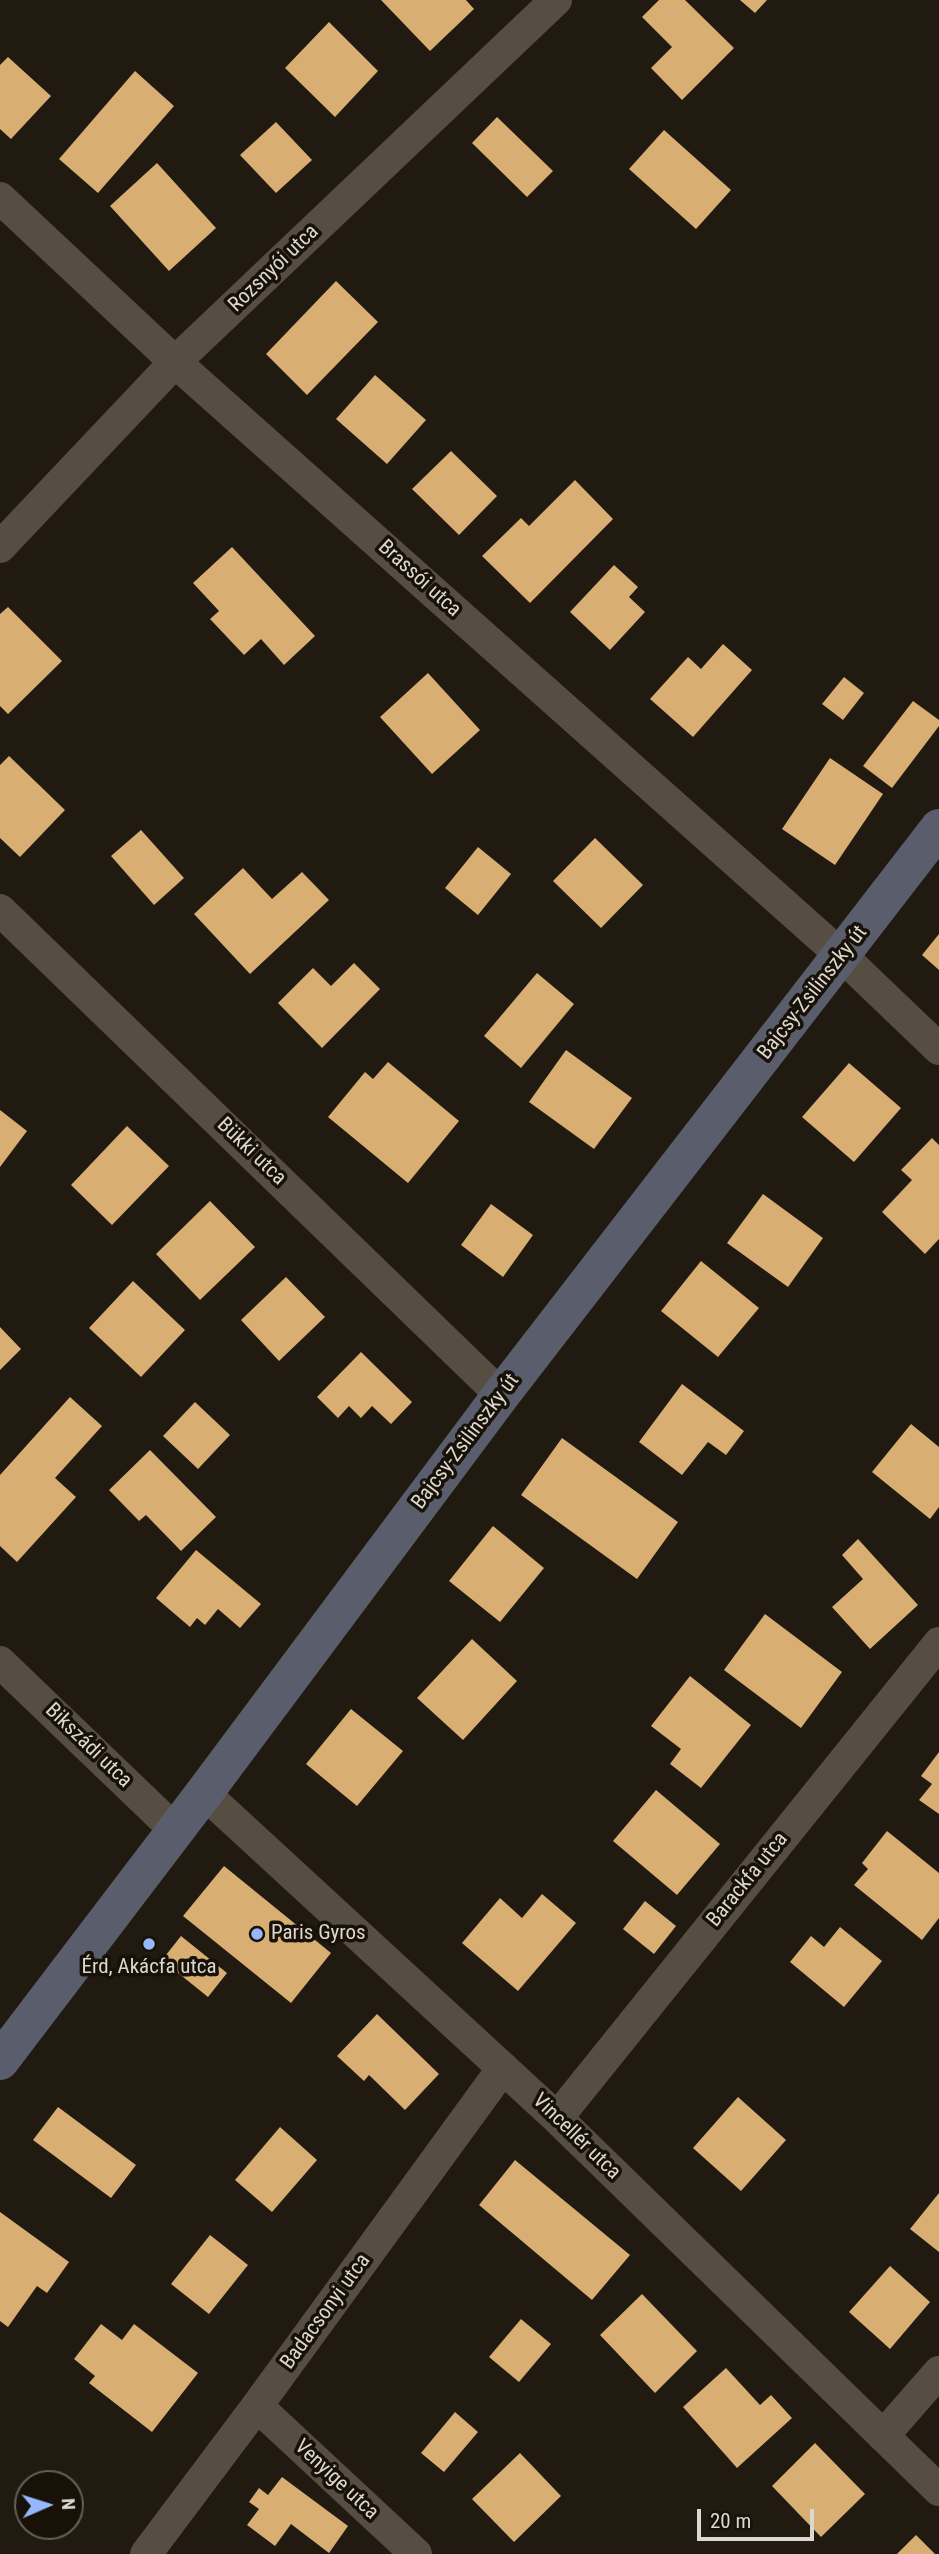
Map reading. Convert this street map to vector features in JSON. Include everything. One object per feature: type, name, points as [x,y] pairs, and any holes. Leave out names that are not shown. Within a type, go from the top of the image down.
[{"type":"main road","name":"Bajcsy-Zsilinszky út","points":[[0,2061],[501,1395],[939,828]]},
{"type":"street","name":"Rozsnyói utca","points":[[0,547],[176,362],[556,0]]},
{"type":"street","name":"Brassói utca","points":[[0,198],[176,362],[842,956],[939,1049]]},
{"type":"street","name":"Bükki utca","points":[[0,910],[501,1395]]},
{"type":"street","name":"Barackfa utca","points":[[558,2118],[939,1643]]},
{"type":"street","name":"Bikszádi utca","points":[[0,1662],[176,1830]]},
{"type":"street","name":"Vincellér utca","points":[[204,1793],[558,2118],[939,2490]]},
{"type":"street","name":"Badacsonyi utca","points":[[146,2554],[503,2068]]},
{"type":"street","points":[[883,2437],[939,2372]]},
{"type":"street","name":"Venyige utca","points":[[257,2406],[415,2554]]},
{"type":"building","points":[[381,0],[466,0],[474,9],[430,51]]},
{"type":"building","points":[[659,0],[685,0],[734,48],[682,100],[651,68],[672,47],[642,17]]},
{"type":"building","points":[[740,0],[767,0],[755,13]]},
{"type":"building","points":[[329,22],[378,71],[335,117],[285,68]]},
{"type":"building","points":[[8,57],[51,96],[11,139],[0,129],[0,65]]},
{"type":"building","points":[[135,71],[174,106],[98,193],[59,159]]},
{"type":"building","points":[[497,117],[553,171],[527,197],[472,143]]},
{"type":"building","points":[[276,122],[312,160],[276,193],[240,155]]},
{"type":"building","points":[[664,130],[731,190],[696,229],[629,169]]},
{"type":"building","points":[[157,163],[216,228],[169,271],[110,206]]},
{"type":"building","points":[[336,281],[378,322],[307,395],[266,354]]},
{"type":"building","points":[[375,375],[426,420],[387,464],[336,419]]},
{"type":"building","points":[[451,451],[497,496],[459,535],[412,489]]},
{"type":"building","points":[[575,480],[613,519],[530,603],[482,556],[521,518],[529,526]]},
{"type":"building","points":[[232,547],[315,636],[284,665],[261,639],[244,655],[210,619],[219,611],[193,583]]},
{"type":"building","points":[[614,565],[638,587],[629,597],[645,612],[610,650],[570,612]]},
{"type":"building","points":[[8,607],[62,661],[8,714],[0,706],[0,614]]},
{"type":"building","points":[[723,644],[752,670],[693,737],[650,699],[688,657],[701,669]]},
{"type":"building","points":[[428,673],[480,730],[432,774],[380,717]]},
{"type":"building","points":[[844,677],[864,693],[843,720],[822,704]]},
{"type":"building","points":[[913,701],[939,720],[939,726],[892,788],[863,766]]},
{"type":"building","points":[[9,756],[65,810],[20,857],[0,838],[0,765]]},
{"type":"building","points":[[830,758],[883,794],[835,865],[782,829]]},
{"type":"building","points":[[141,830],[184,878],[154,905],[111,856]]},
{"type":"building","points":[[595,838],[643,885],[601,928],[553,881]]},
{"type":"building","points":[[478,847],[511,874],[478,915],[445,888]]},
{"type":"building","points":[[243,868],[272,899],[302,872],[329,900],[250,974],[194,914]]},
{"type":"building","points":[[939,934],[939,970],[922,955]]},
{"type":"building","points":[[354,963],[380,989],[322,1048],[278,1003],[313,968],[331,986]]},
{"type":"building","points":[[537,973],[574,1004],[521,1068],[484,1036]]},
{"type":"building","points":[[566,1050],[632,1098],[594,1149],[529,1102]]},
{"type":"building","points":[[388,1062],[459,1121],[408,1183],[328,1117],[365,1072],[373,1079]]},
{"type":"building","points":[[849,1063],[901,1108],[854,1162],[802,1117]]},
{"type":"building","points":[[0,1110],[27,1131],[0,1167]]},
{"type":"building","points":[[127,1126],[169,1166],[112,1225],[71,1185]]},
{"type":"building","points":[[932,1138],[939,1145],[939,1239],[925,1254],[882,1212],[912,1180],[901,1170]]},
{"type":"building","points":[[763,1194],[823,1238],[788,1287],[727,1243]]},
{"type":"building","points":[[210,1201],[255,1247],[200,1300],[156,1254]]},
{"type":"building","points":[[491,1204],[533,1235],[503,1277],[461,1245]]},
{"type":"building","points":[[701,1261],[759,1308],[718,1357],[661,1311]]},
{"type":"building","points":[[286,1277],[325,1317],[279,1361],[241,1320]]},
{"type":"building","points":[[133,1281],[185,1330],[141,1377],[89,1328]]},
{"type":"building","points":[[0,1327],[21,1349],[0,1370]]},
{"type":"building","points":[[361,1352],[412,1402],[391,1424],[372,1406],[361,1418],[349,1406],[338,1418],[317,1397]]},
{"type":"building","points":[[682,1384],[744,1431],[726,1455],[708,1442],[682,1475],[639,1442]]},
{"type":"building","points":[[70,1397],[102,1426],[55,1478],[76,1497],[17,1562],[0,1546],[0,1475]]},
{"type":"building","points":[[195,1402],[230,1435],[198,1469],[163,1436]]},
{"type":"building","points":[[911,1424],[939,1447],[939,1507],[930,1519],[872,1472]]},
{"type":"building","points":[[562,1438],[678,1522],[637,1579],[521,1495]]},
{"type":"building","points":[[150,1450],[216,1517],[181,1551],[146,1515],[139,1521],[109,1490]]},
{"type":"building","points":[[493,1526],[544,1568],[500,1622],[449,1581]]},
{"type":"building","points":[[858,1539],[918,1605],[870,1649],[832,1607],[863,1579],[842,1555]]},
{"type":"building","points":[[196,1550],[261,1604],[240,1628],[218,1609],[205,1625],[197,1618],[190,1627],[156,1598]]},
{"type":"building","points":[[765,1614],[842,1672],[801,1728],[724,1670]]},
{"type":"building","points":[[472,1639],[517,1681],[463,1740],[417,1698]]},
{"type":"building","points":[[690,1676],[751,1725],[701,1788],[670,1764],[681,1749],[651,1726]]},
{"type":"building","points":[[351,1709],[403,1751],[357,1806],[306,1764]]},
{"type":"building","points":[[939,1752],[939,1814],[919,1800],[932,1784],[921,1776]]},
{"type":"building","points":[[656,1790],[720,1844],[677,1895],[613,1841]]},
{"type":"building","points":[[887,1831],[939,1873],[939,1918],[922,1940],[854,1885],[868,1869],[862,1863]]},
{"type":"building","name":"Paris Gyros","points":[[224,1866],[331,1953],[291,2003],[183,1916]]},
{"type":"building","points":[[542,1894],[576,1923],[518,1991],[462,1943],[500,1898],[522,1918]]},
{"type":"building","points":[[645,1901],[676,1926],[654,1954],[623,1929]]},
{"type":"building","points":[[840,1927],[882,1961],[844,2007],[790,1962],[811,1936],[824,1947]]},
{"type":"building","points":[[181,1936],[227,1973],[208,1997],[162,1960]]},
{"type":"building","points":[[377,2014],[439,2074],[405,2110],[369,2075],[364,2081],[337,2056]]},
{"type":"building","points":[[738,2097],[786,2140],[741,2191],[693,2148]]},
{"type":"building","points":[[58,2107],[136,2165],[111,2198],[33,2140]]},
{"type":"building","points":[[280,2127],[317,2160],[272,2212],[235,2180]]},
{"type":"building","points":[[515,2160],[630,2255],[592,2300],[479,2205]]},
{"type":"building","points":[[939,2193],[939,2252],[910,2229]]},
{"type":"building","points":[[0,2212],[69,2262],[47,2293],[37,2286],[8,2327],[0,2321]]},
{"type":"building","points":[[210,2235],[248,2265],[209,2314],[171,2284]]},
{"type":"building","points":[[890,2266],[930,2302],[890,2349],[849,2312]]},
{"type":"building","points":[[642,2294],[697,2351],[655,2393],[600,2335]]},
{"type":"building","points":[[521,2319],[551,2344],[519,2382],[489,2357]]},
{"type":"building","points":[[101,2324],[122,2340],[134,2324],[198,2373],[152,2432],[89,2383],[95,2376],[74,2359]]},
{"type":"building","points":[[726,2368],[760,2405],[771,2395],[792,2418],[737,2468],[683,2407]]},
{"type":"building","points":[[455,2412],[478,2432],[444,2472],[421,2453]]},
{"type":"building","points":[[815,2443],[865,2494],[821,2537],[772,2486]]},
{"type":"building","points":[[520,2453],[561,2496],[514,2542],[472,2499]]},
{"type":"building","points":[[282,2477],[348,2526],[329,2553],[291,2524],[275,2546],[247,2525],[259,2509],[249,2502],[259,2488],[268,2495]]},
{"type":"building","points":[[916,2535],[935,2554],[897,2554]]},
{"type":"place","name":"Paris Gyros","points":[[257,1934]]},
{"type":"place","name":"Érd, Akácfa utca","points":[[149,1944]]}]
